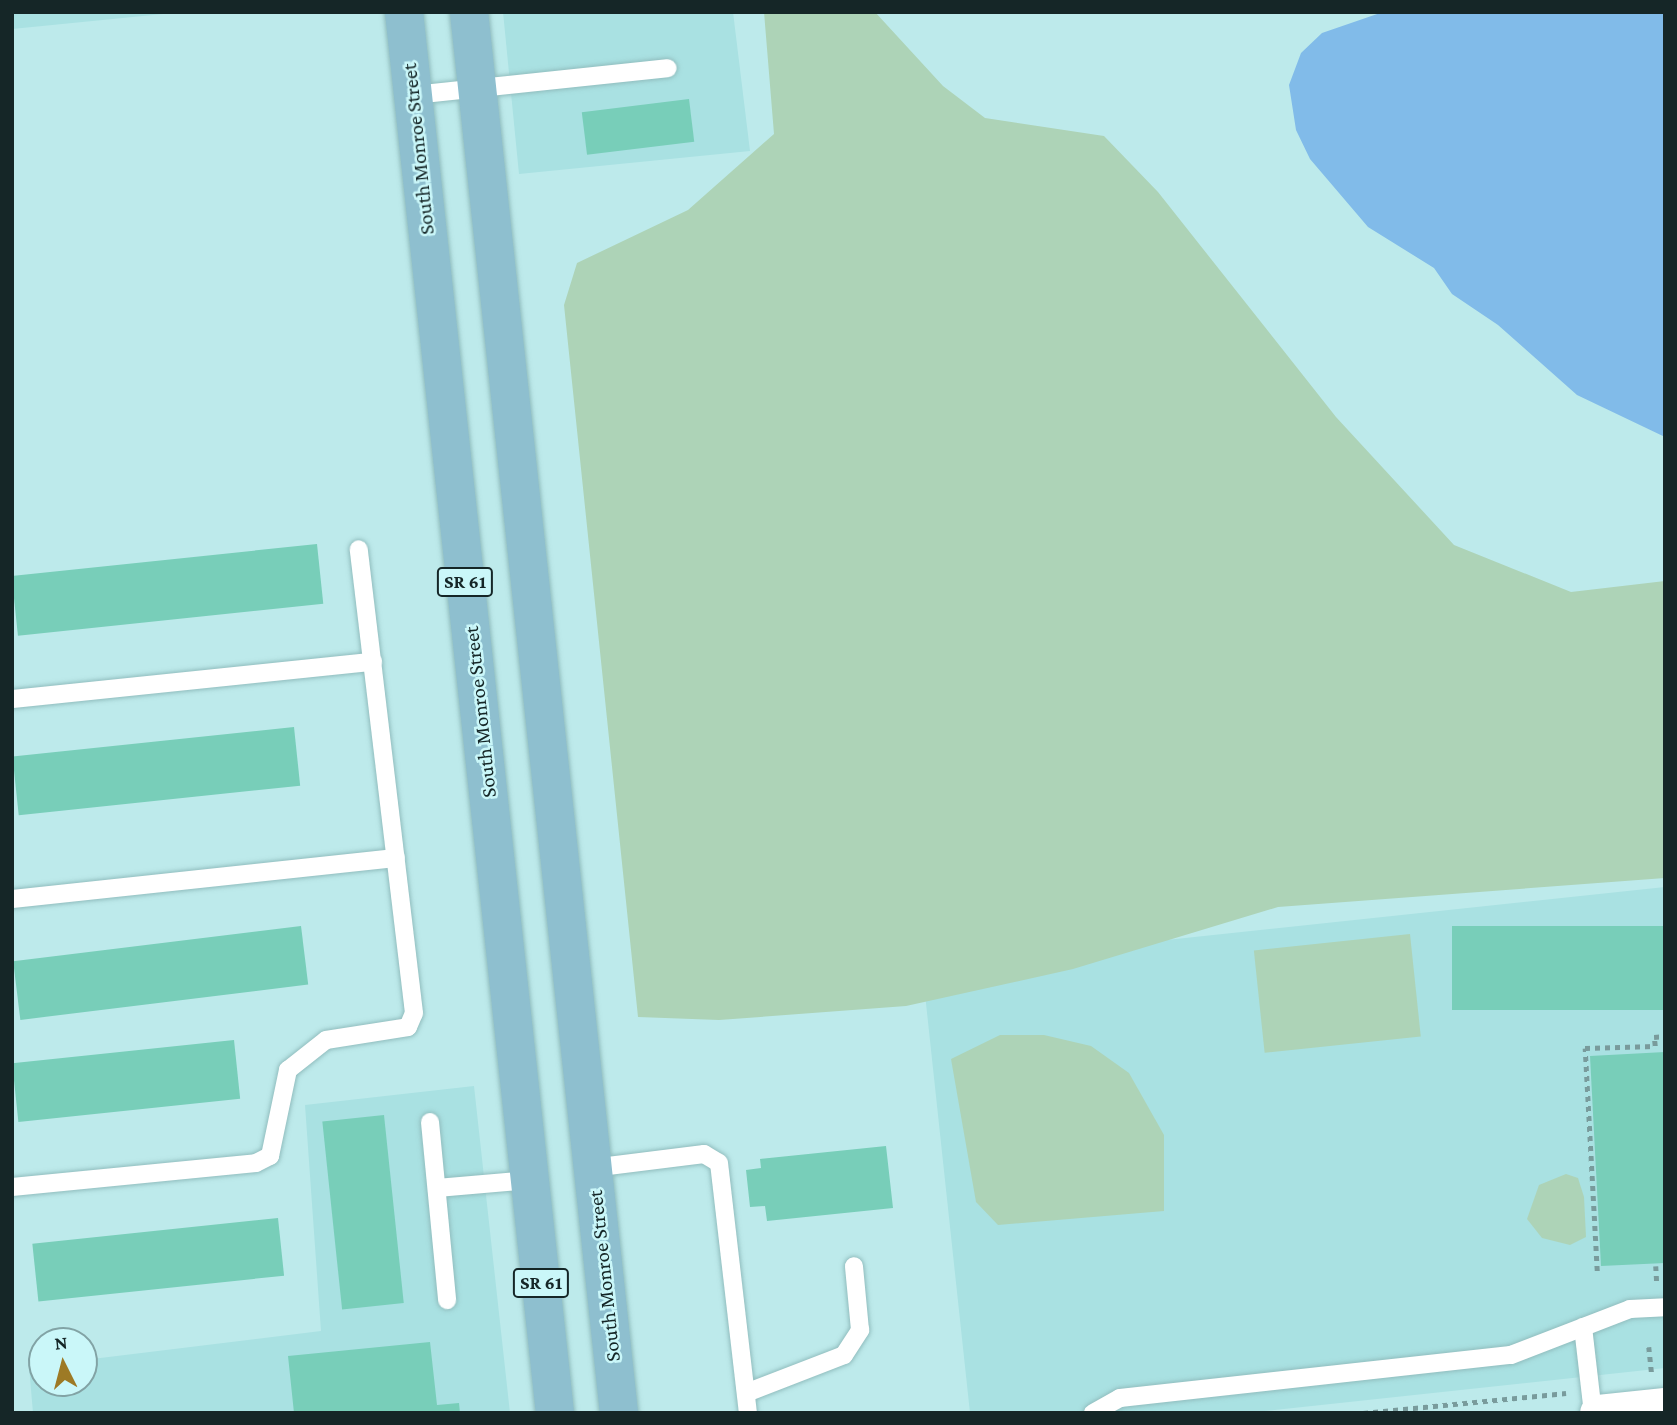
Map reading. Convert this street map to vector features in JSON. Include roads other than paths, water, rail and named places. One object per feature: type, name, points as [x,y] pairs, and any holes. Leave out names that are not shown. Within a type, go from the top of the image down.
[{"type":"main road","name":"South Monroe Street","points":[[404,12],[555,1413]]},
{"type":"main road","name":"South Monroe Street","points":[[469,12],[618,1413]]},
{"type":"street","points":[[1594,1405],[1659,1396]]},
{"type":"lane","points":[[413,95],[668,68]]},
{"type":"lane","points":[[12,1187],[256,1163],[271,1156],[288,1070],[326,1040],[392,1031],[411,1020],[396,858],[359,549]]},
{"type":"lane","points":[[12,699],[373,662]]},
{"type":"lane","points":[[12,899],[396,858]]},
{"type":"lane","points":[[430,1122],[447,1300]]},
{"type":"lane","points":[[592,1167],[704,1154],[719,1163],[748,1413]]},
{"type":"lane","points":[[437,1188],[530,1180]]},
{"type":"lane","points":[[746,1394],[845,1355],[860,1331],[854,1266]]},
{"type":"lane","points":[[1093,1413],[1120,1398],[1511,1355],[1630,1309],[1665,1307]]},
{"type":"lane","points":[[1583,1327],[1594,1405]]}]
